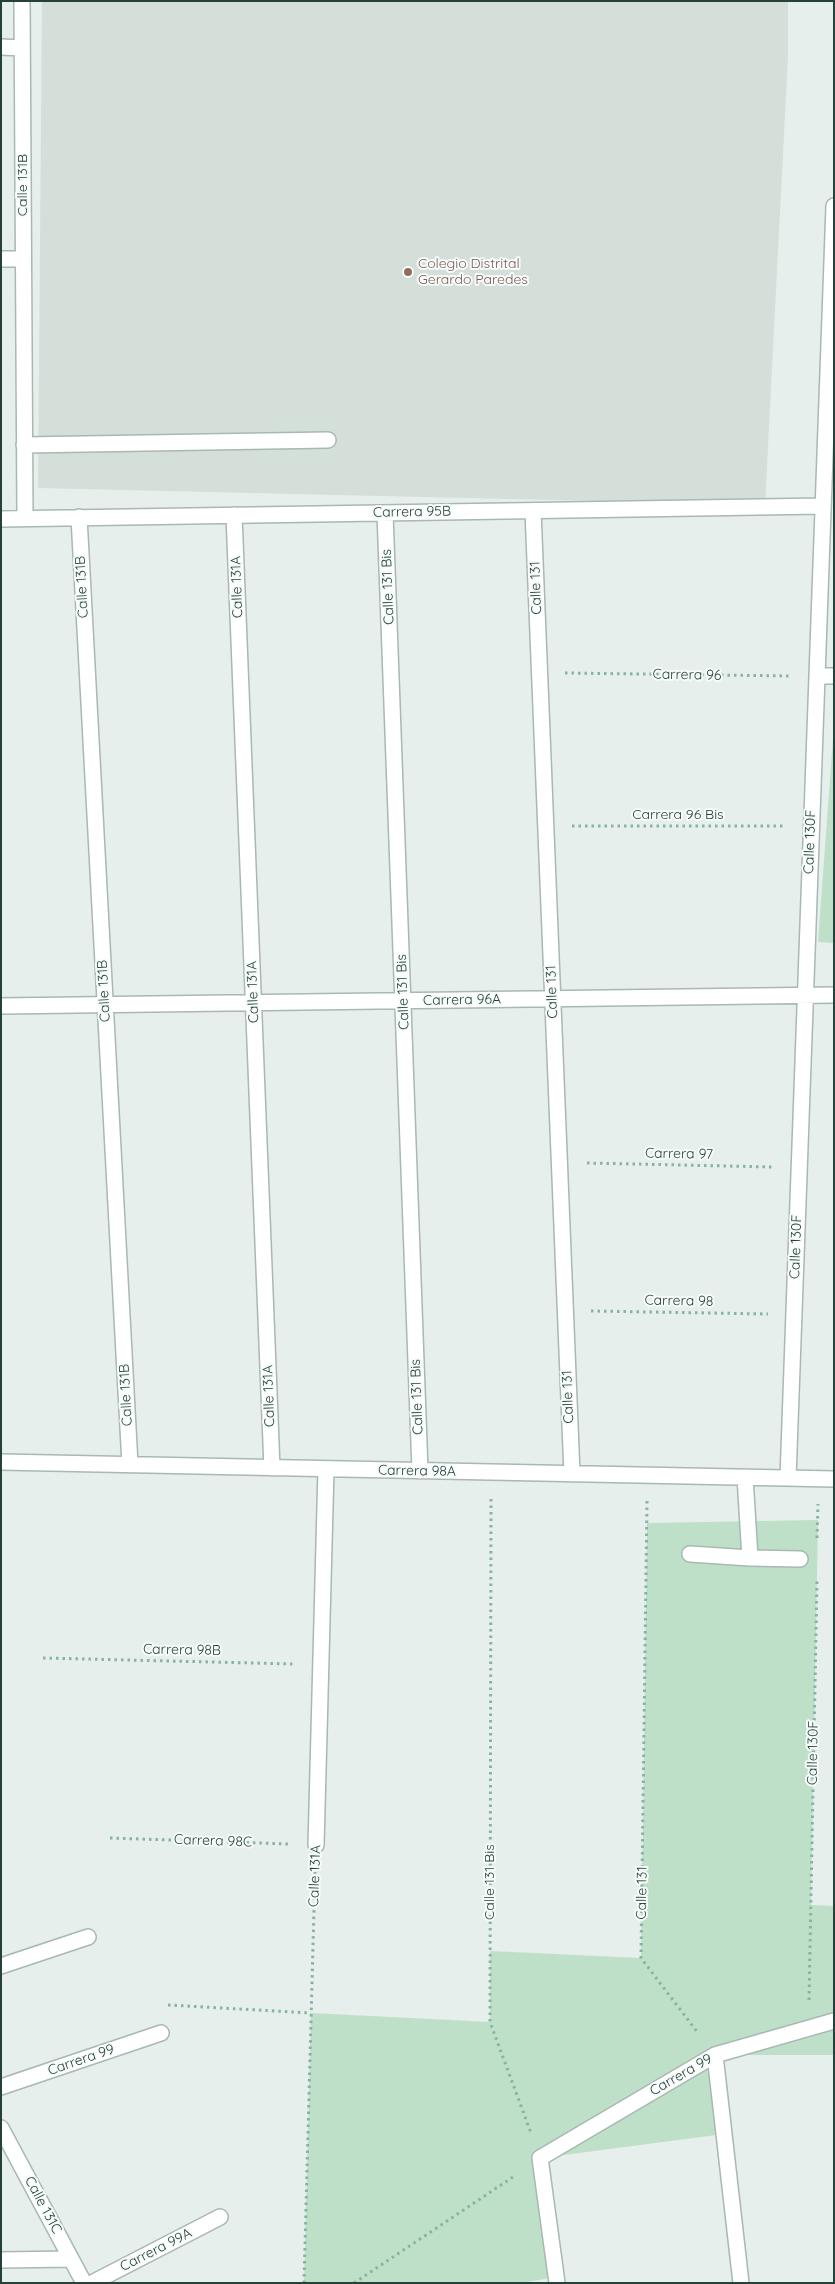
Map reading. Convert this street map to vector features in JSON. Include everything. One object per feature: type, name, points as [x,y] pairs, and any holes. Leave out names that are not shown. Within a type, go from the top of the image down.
[{"type":"street","name":"Calle 131B","points":[[22,1],[25,518]]},
{"type":"street","points":[[1,47],[22,48]]},
{"type":"street","name":"Calle 130F","points":[[788,1478],[822,506],[830,427],[834,206]]},
{"type":"street","points":[[1,259],[23,259]]},
{"type":"street","points":[[24,445],[328,440]]},
{"type":"street","name":"Carrera 95B","points":[[1,519],[822,506]]},
{"type":"street","name":"Calle 131","points":[[533,511],[572,1474]]},
{"type":"street","name":"Calle 131 Bis","points":[[385,513],[420,1471]]},
{"type":"street","name":"Calle 131A","points":[[234,515],[272,1468]]},
{"type":"street","name":"Calle 131B","points":[[79,517],[130,1465]]},
{"type":"street","points":[[817,676],[834,676]]},
{"type":"street","name":"Carrera 96A","points":[[1,1006],[834,995]]},
{"type":"street","name":"Carrera 98A","points":[[1,1462],[834,1479]]},
{"type":"street","name":"Calle 131A","points":[[316,1845],[326,1469]]},
{"type":"street","points":[[745,1477],[750,1558]]},
{"type":"street","points":[[690,1554],[800,1559]]},
{"type":"street","points":[[1,1966],[88,1936]]},
{"type":"street","name":"Carrera 99","points":[[540,2158],[715,2055],[834,2022]]},
{"type":"street","name":"Carrera 99","points":[[1,2087],[161,2033]]},
{"type":"street","points":[[715,2055],[741,2283]]},
{"type":"street","name":"Calle 131C","points":[[1,2128],[84,2283]]},
{"type":"street","points":[[540,2158],[557,2283]]},
{"type":"street","name":"Carrera 99A","points":[[92,2283],[220,2217]]},
{"type":"street","points":[[1,2260],[71,2259]]},
{"type":"path","name":"Carrera 96","points":[[539,673],[817,676]]},
{"type":"path","name":"Carrera 96 Bis","points":[[545,826],[811,826]]},
{"type":"path","name":"Carrera 97","points":[[559,1163],[799,1167]]},
{"type":"path","name":"Carrera 98","points":[[565,1310],[793,1315]]},
{"type":"path","name":"Calle 131 Bis","points":[[491,1472],[490,2022],[540,2158]]},
{"type":"path","name":"Calle 131","points":[[647,1476],[641,1958],[715,2055]]},
{"type":"path","points":[[817,1539],[818,1479]]},
{"type":"path","name":"Calle 130F","points":[[809,2028],[817,1569]]},
{"type":"path","name":"Carrera 98B","points":[[43,1658],[321,1664]]},
{"type":"path","name":"Carrera 98C","points":[[110,1838],[316,1845]]},
{"type":"path","name":"Calle 131A","points":[[304,2283],[316,1845]]},
{"type":"path","points":[[168,2005],[311,2013]]},
{"type":"path","points":[[354,2283],[540,2158]]},
{"type":"shaded area","name":"Colegio Distrital Gerardo Paredes","points":[[42,1],[788,1],[788,56],[765,505],[38,488]]},
{"type":"green space","points":[[833,739],[834,943],[818,942]]},
{"type":"green space","points":[[818,1520],[811,1905],[834,1906],[834,2055],[715,2055],[724,2134],[541,2158],[556,2277],[522,2283],[304,2283],[311,2013],[490,2022],[490,1951],[641,1958],[647,1523]]},
{"type":"place","name":"Colegio Distrital Gerardo Paredes","points":[[408,272]]}]
